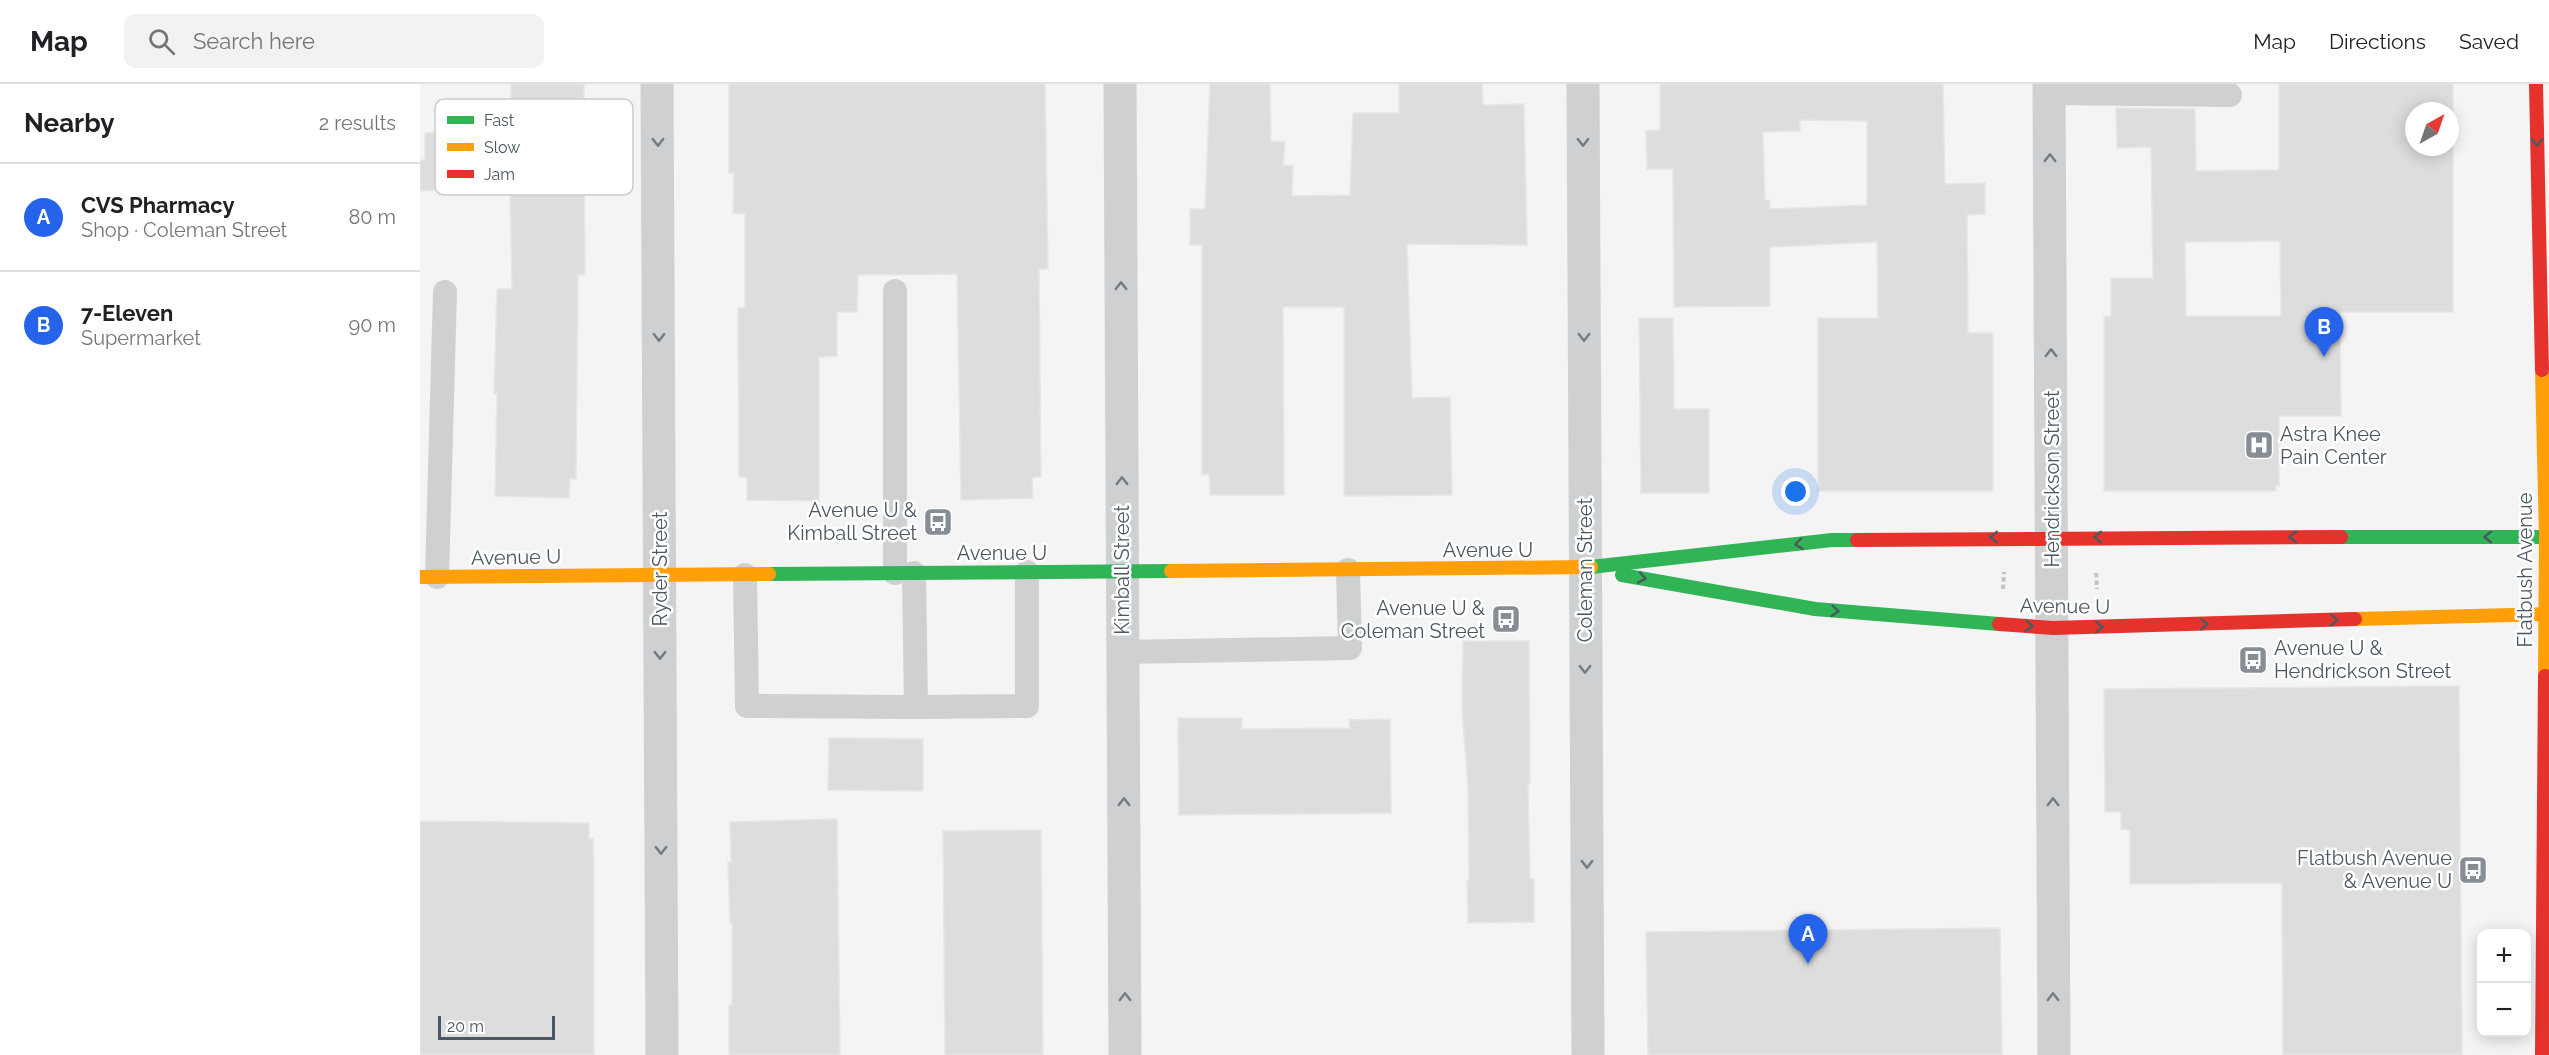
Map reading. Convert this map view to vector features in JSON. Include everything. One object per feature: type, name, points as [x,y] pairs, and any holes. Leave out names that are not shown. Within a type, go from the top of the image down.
[{"type":"main road","name":"Flatbush Avenue","points":[[2536,84],[2548,538],[2542,1055]]},
{"type":"main road","name":"Avenue U","points":[[428,577],[1585,568],[1832,540],[2053,537],[2548,538]]},
{"type":"main road","name":"Avenue U","points":[[1585,568],[1821,609],[2053,628],[2547,614]]},
{"type":"street","name":"Ryder Street","points":[[657,84],[662,1055]]},
{"type":"street","name":"Kimball Street","points":[[1120,84],[1125,1055]]},
{"type":"street","name":"Coleman Street","points":[[1583,84],[1588,1055]]},
{"type":"street","name":"Hendrickson Street","points":[[2049,89],[2054,1055]]},
{"type":"lane","points":[[2049,89],[2230,95]]},
{"type":"lane","points":[[895,291],[905,573],[916,707]]},
{"type":"lane","points":[[428,577],[445,292]]},
{"type":"lane","points":[[1123,652],[1350,648],[1348,570]]},
{"type":"lane","points":[[745,574],[747,706],[916,707],[1027,706],[1027,572]]},
{"type":"path","points":[[2003,597],[2004,568]]},
{"type":"path","points":[[2096,569],[2098,597]]},
{"type":"building","points":[[511,84],[584,84],[584,99],[511,99]]},
{"type":"building","points":[[729,84],[1045,84],[1048,269],[1039,269],[1041,477],[1032,477],[1033,498],[961,500],[957,274],[858,275],[857,312],[837,312],[837,356],[819,357],[819,501],[747,500],[747,477],[739,477],[738,308],[745,307],[745,214],[733,213],[734,173],[729,173]]},
{"type":"building","points":[[1210,84],[1270,84],[1271,141],[1285,142],[1283,165],[1293,166],[1292,196],[1350,195],[1353,113],[1399,113],[1399,84],[1482,84],[1483,105],[1524,104],[1527,245],[1407,244],[1412,398],[1450,397],[1452,495],[1344,496],[1344,307],[1283,307],[1284,495],[1210,495],[1209,474],[1202,475],[1202,245],[1190,245],[1190,209],[1205,209]]},
{"type":"building","points":[[1660,84],[1943,84],[1945,184],[1985,183],[1985,214],[1967,215],[1968,333],[1993,333],[1993,491],[1818,491],[1818,318],[1878,318],[1877,242],[1770,247],[1770,306],[1674,307],[1673,169],[1647,169],[1646,131],[1660,130]],"holes":[[[1800,120],[1867,121],[1867,205],[1770,209],[1770,200],[1765,200],[1763,132],[1800,131]]]},
{"type":"building","points":[[2279,84],[2453,84],[2453,102],[2405,102],[2405,156],[2453,156],[2453,312],[2340,312],[2341,416],[2279,416],[2279,486],[2276,486],[2276,491],[2104,491],[2104,316],[2111,316],[2111,278],[2153,278],[2151,147],[2117,148],[2116,108],[2195,109],[2196,171],[2279,170]],"holes":[[[2280,241],[2281,316],[2186,316],[2185,242]]]},
{"type":"building","points":[[425,133],[435,133],[435,190],[420,191],[420,160],[425,160]]},
{"type":"building","points":[[510,195],[585,195],[585,275],[578,275],[576,479],[570,479],[569,498],[495,496],[497,394],[494,394],[497,289],[512,289]]},
{"type":"building","points":[[1639,318],[1673,318],[1674,409],[1709,409],[1709,493],[1641,493]]},
{"type":"building","points":[[1463,641],[1529,641],[1530,784],[1528,784],[1530,879],[1534,879],[1534,922],[1468,923],[1468,786],[1462,710]]},
{"type":"building","points":[[2459,686],[2462,1055],[2283,1055],[2282,883],[2130,884],[2130,830],[2121,829],[2121,812],[2105,812],[2104,689]]},
{"type":"building","points":[[1178,718],[1242,718],[1242,729],[1350,728],[1349,720],[1390,719],[1391,813],[1179,815]]},
{"type":"building","points":[[829,738],[923,739],[923,791],[828,790]]},
{"type":"building","points":[[837,819],[840,1055],[729,1055],[729,1005],[732,1005],[732,923],[730,923],[728,862],[731,862],[730,822]]},
{"type":"building","points":[[420,821],[589,823],[589,839],[593,839],[594,876],[594,1055],[420,1055]]},
{"type":"building","points":[[1041,830],[1043,1055],[945,1055],[943,831]]},
{"type":"building","points":[[2000,928],[2002,1055],[1648,1055],[1646,932]]},
{"type":"traffic: fast","points":[[2341,537],[2549,537]]},
{"type":"traffic: fast","points":[[1591,567],[1832,540],[1857,540]]},
{"type":"traffic: fast","points":[[769,574],[1171,571]]},
{"type":"traffic: fast","points":[[1622,575],[1815,609],[1999,624]]},
{"type":"traffic: slow","points":[[2542,370],[2546,537],[2545,676]]},
{"type":"traffic: slow","points":[[1171,571],[1591,567]]},
{"type":"traffic: slow","points":[[420,577],[769,574]]},
{"type":"traffic: slow","points":[[2355,619],[2549,614]]},
{"type":"traffic: jam","points":[[2536,84],[2542,370]]},
{"type":"traffic: jam","points":[[1857,540],[2341,537]]},
{"type":"traffic: jam","points":[[1999,624],[2053,628],[2355,619]]},
{"type":"traffic: jam","points":[[2542,1055],[2545,676]]},
{"type":"place","name":"7-Eleven","points":[[2324,357]]},
{"type":"place","name":"Astra Knee Pain Center","points":[[2259,445]]},
{"type":"place","name":"Avenue U & Kimball Street","points":[[938,522]]},
{"type":"place","name":"Avenue U & Coleman Street","points":[[1506,619]]},
{"type":"place","name":"Avenue U & Hendrickson Street","points":[[2253,660]]},
{"type":"place","name":"Flatbush Avenue & Avenue U","points":[[2473,870]]},
{"type":"place","name":"CVS Pharmacy","points":[[1808,964]]}]
